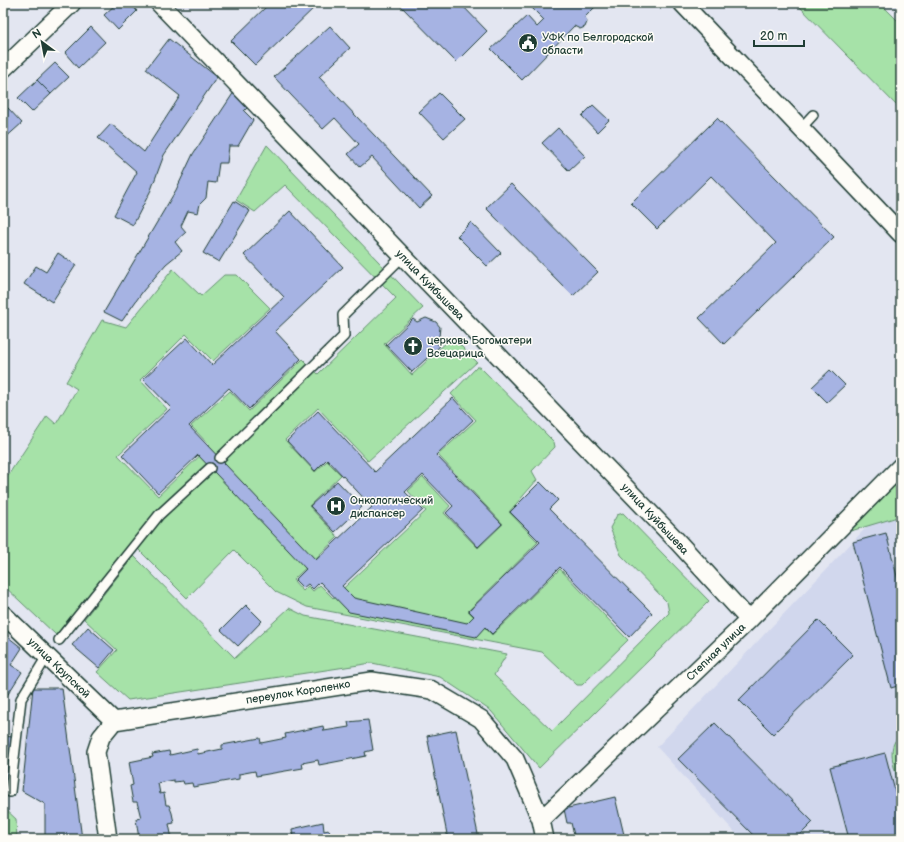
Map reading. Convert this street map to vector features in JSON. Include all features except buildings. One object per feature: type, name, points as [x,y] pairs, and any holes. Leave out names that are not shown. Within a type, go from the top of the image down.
[{"type":"street","points":[[3,69],[72,3]]},
{"type":"street","name":"улица Куйбышева","points":[[159,3],[677,541],[749,620]]},
{"type":"street","points":[[682,3],[802,127],[901,234]]},
{"type":"street","name":"Степная улица","points":[[541,820],[749,620],[901,466]]},
{"type":"street","name":"улица Крупской","points":[[3,614],[114,721]]},
{"type":"street","name":"переулок Короленко","points":[[114,721],[372,681],[432,690],[481,719],[515,759],[541,820]]},
{"type":"street","points":[[108,839],[96,752],[101,736],[114,721]]},
{"type":"street","points":[[541,820],[545,839]]},
{"type":"lane","points":[[802,127],[813,115]]},
{"type":"lane","points":[[220,458],[344,336],[344,315],[403,256]]},
{"type":"lane","points":[[59,640],[159,515],[210,468]]},
{"type":"lane","points":[[10,792],[21,699],[46,656]]},
{"type":"shaded area","points":[[901,491],[901,839],[741,839],[657,747]]},
{"type":"green space","points":[[796,3],[880,3],[901,24],[901,110]]},
{"type":"green space","points":[[267,145],[423,308],[384,344],[412,375],[452,337],[477,362],[368,461],[318,408],[285,440],[315,472],[327,461],[341,475],[309,506],[338,537],[293,580],[303,591],[308,586],[313,591],[320,585],[333,598],[426,511],[408,491],[423,477],[450,506],[444,513],[478,548],[503,524],[438,455],[476,420],[451,394],[477,367],[480,367],[554,442],[555,447],[532,471],[537,480],[509,512],[538,542],[468,611],[492,635],[560,569],[628,640],[582,685],[577,685],[542,652],[307,607],[276,592],[234,550],[187,598],[131,542],[56,635],[3,585],[3,483],[47,416],[56,424],[77,389],[66,382],[102,320],[126,327],[173,269],[201,296],[224,275],[237,275],[270,308],[213,361],[186,334],[140,380],[167,409],[118,455],[158,496],[210,446],[191,426],[230,391],[249,411],[303,359],[318,374],[396,298],[285,185],[255,212],[236,200]]},
{"type":"green space","points":[[901,473],[901,516],[844,533]]},
{"type":"green space","points":[[623,513],[709,601],[539,768],[491,711],[440,677],[372,663],[128,700],[97,672],[117,650],[84,619],[134,556],[235,658],[289,608],[305,616],[507,654],[494,675],[552,731],[669,613],[667,602],[621,555],[610,528],[617,515]]},
{"type":"green space","points":[[901,735],[901,790],[894,769],[892,753],[896,740]]},
{"type":"green space","points":[[3,807],[16,819],[17,839],[3,839]]},
{"type":"place","name":"УФК по Белгородской области","points":[[528,43]]},
{"type":"place","name":"церковь Богоматери Всецарица","points":[[413,346]]},
{"type":"place","name":"Онкологический диспансер","points":[[336,506]]}]
